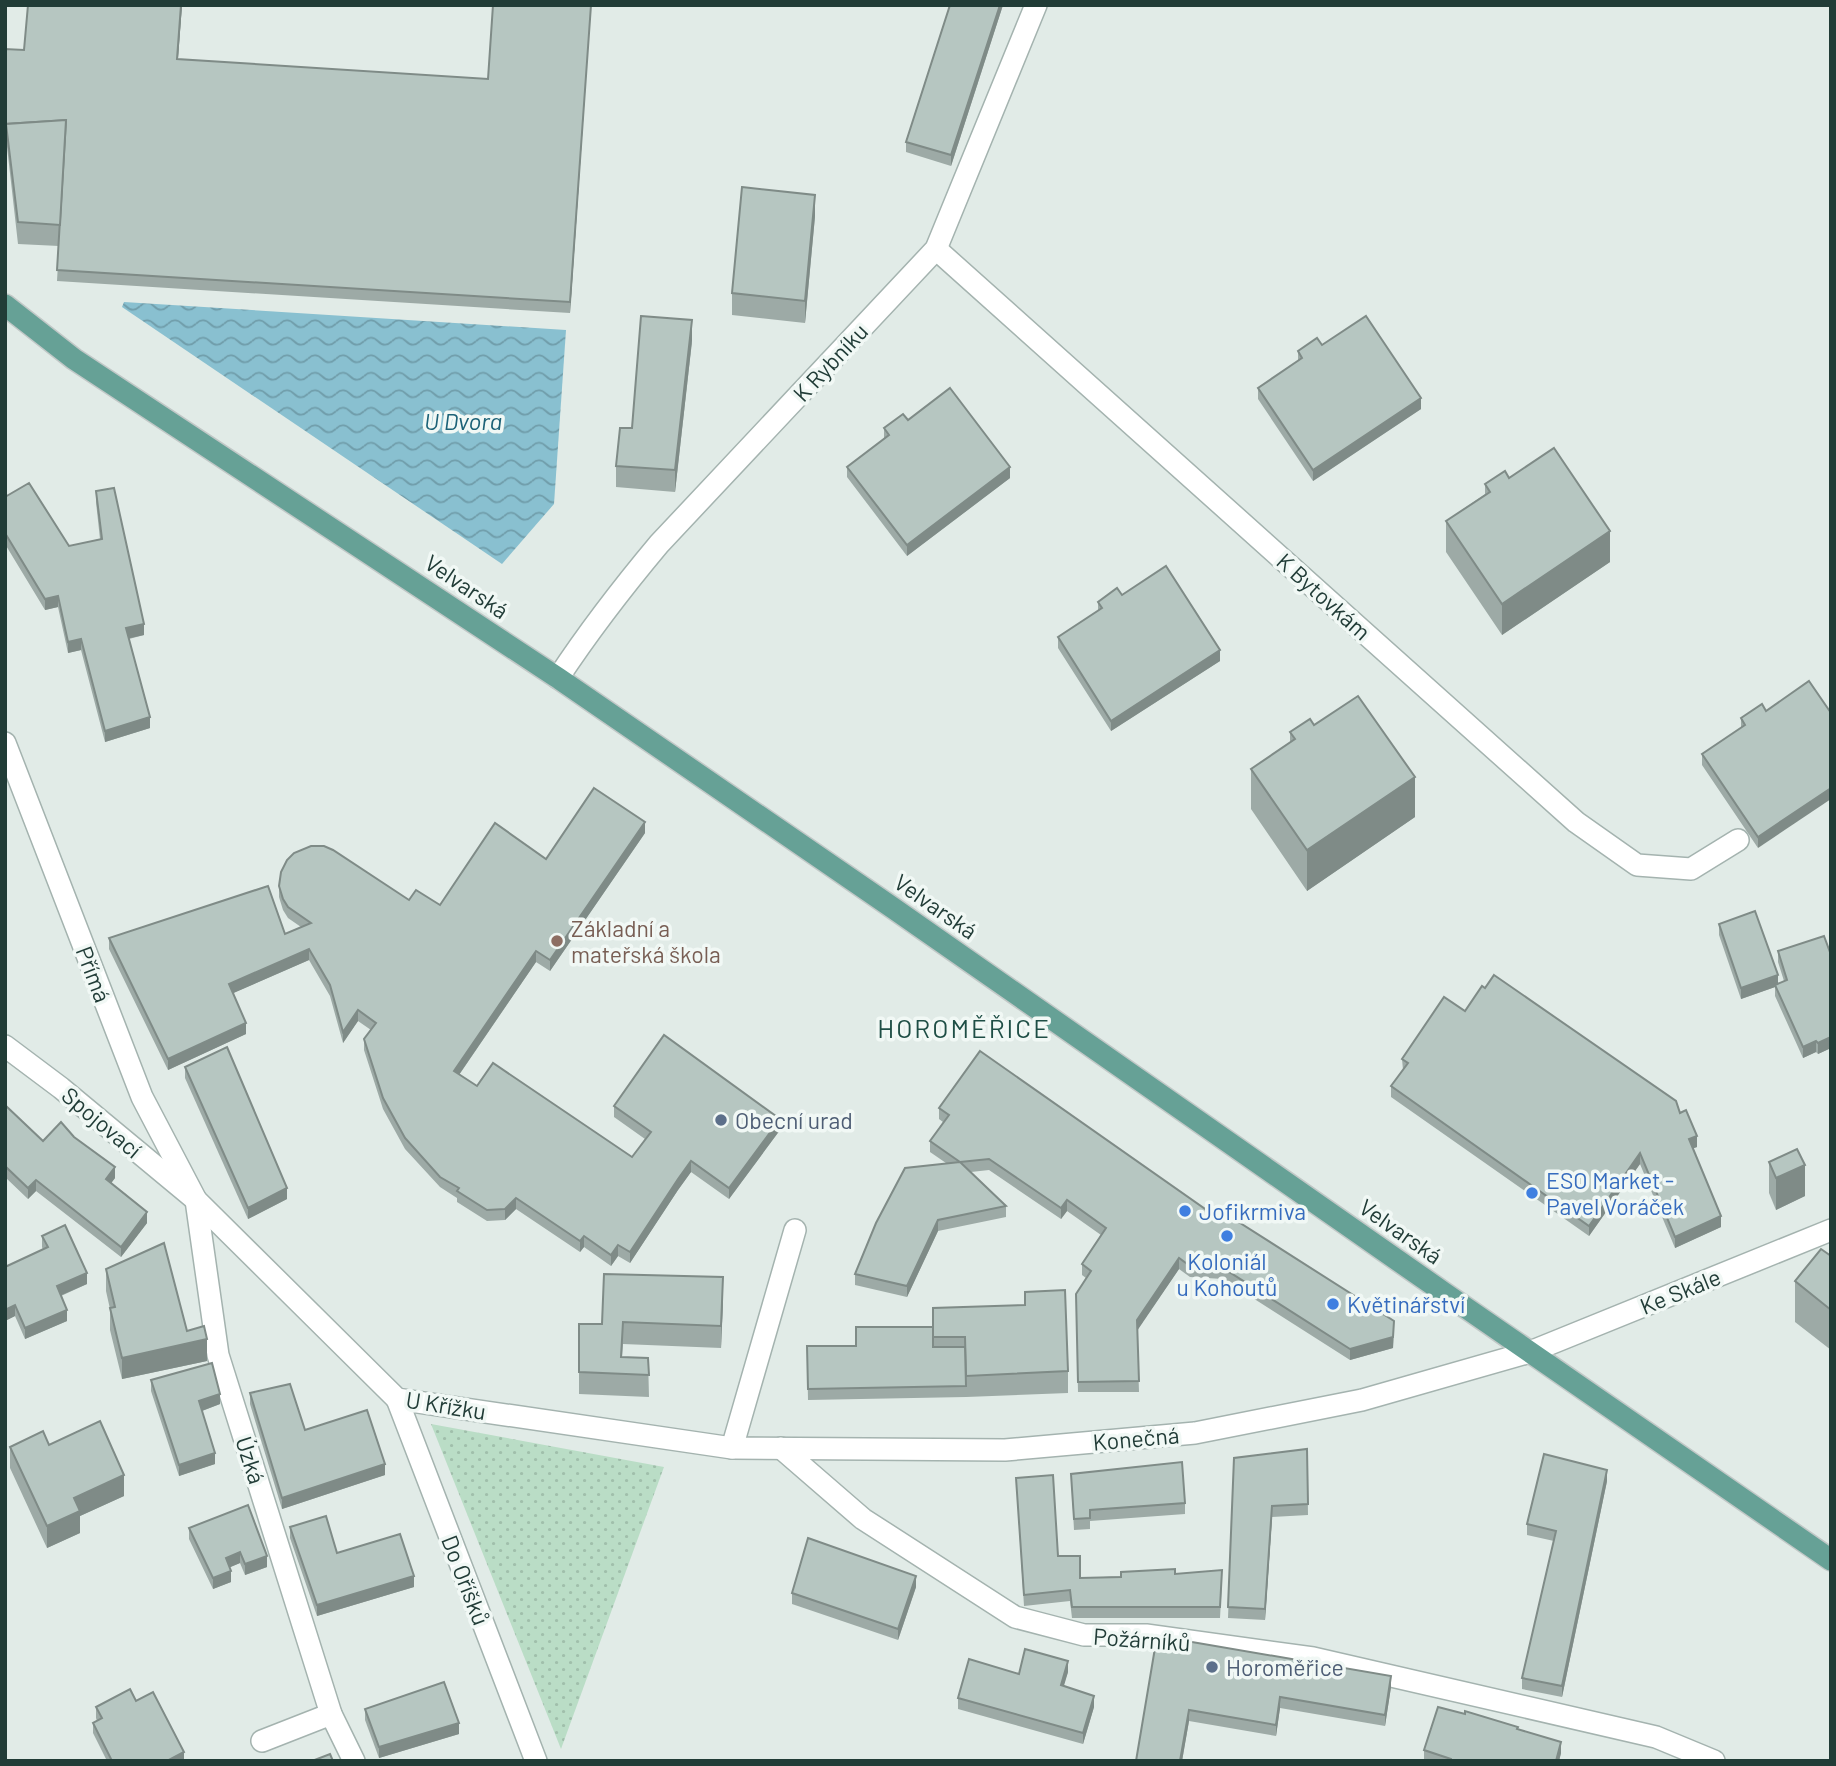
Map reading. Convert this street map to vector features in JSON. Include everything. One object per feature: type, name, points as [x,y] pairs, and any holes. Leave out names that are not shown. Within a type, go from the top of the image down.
[{"type":"main road","name":"Velvarská","points":[[5,305],[74,359],[558,678],[905,916],[1831,1560]]},
{"type":"street","name":"K Rybníku","points":[[558,678],[614,599],[659,544],[936,249],[1036,5]]},
{"type":"street","name":"K Bytovkám","points":[[936,249],[1576,822],[1637,865],[1691,869],[1738,841]]},
{"type":"street","name":"Přímá","points":[[5,743],[142,1097],[196,1200]]},
{"type":"street","name":"Spojovací","points":[[5,1046],[61,1088],[196,1200]]},
{"type":"street","name":"U Křížku","points":[[196,1200],[397,1399],[732,1448]]},
{"type":"street","name":"Úzká","points":[[196,1200],[218,1356],[331,1714],[354,1761]]},
{"type":"street","points":[[732,1448],[795,1230]]},
{"type":"street","name":"Ke Skále","points":[[1530,1352],[1831,1230]]},
{"type":"street","name":"Konečná","points":[[732,1448],[1005,1450],[1195,1433],[1362,1400],[1530,1352]]},
{"type":"street","name":"Do Oříšků","points":[[397,1399],[536,1761]]},
{"type":"street","name":"Požárníků","points":[[781,1448],[863,1519],[1015,1617],[1084,1635],[1146,1635],[1312,1658],[1656,1737],[1714,1761]]},
{"type":"street","points":[[262,1741],[331,1714]]},
{"type":"green space","points":[[431,1424],[664,1467],[561,1749]]},
{"type":"water","name":"U Dvora","points":[[124,302],[566,330],[554,504],[502,564],[122,307]]},
{"type":"building","points":[[28,5],[181,5],[177,59],[488,79],[493,5],[591,5],[570,302],[57,270],[66,120],[6,124],[5,127],[5,49],[24,50]]},
{"type":"building","points":[[950,5],[1000,5],[951,155],[906,142]]},
{"type":"building","points":[[66,120],[60,225],[18,222],[6,124]]},
{"type":"building","points":[[742,187],[815,195],[805,301],[732,293]]},
{"type":"building","points":[[641,316],[692,320],[675,470],[616,466],[620,428],[632,428]]},
{"type":"building","points":[[1366,316],[1421,398],[1313,470],[1258,388],[1302,358],[1298,351],[1317,338],[1322,345]]},
{"type":"building","points":[[950,388],[1010,467],[907,545],[847,467],[889,435],[884,428],[903,414],[908,420]]},
{"type":"building","points":[[1554,448],[1610,531],[1502,604],[1446,521],[1490,492],[1485,484],[1505,471],[1509,478]]},
{"type":"building","points":[[29,483],[69,546],[102,539],[96,491],[114,488],[144,624],[126,628],[150,717],[105,731],[81,639],[68,642],[58,596],[45,599],[5,533],[5,497]]},
{"type":"building","points":[[1166,566],[1220,650],[1111,721],[1058,637],[1102,608],[1098,602],[1117,588],[1122,595]]},
{"type":"building","points":[[1809,681],[1831,713],[1831,788],[1758,837],[1702,754],[1745,725],[1741,718],[1762,704],[1766,711]]},
{"type":"building","points":[[1358,696],[1415,777],[1307,850],[1251,769],[1295,739],[1290,732],[1310,719],[1314,725]]},
{"type":"building","points":[[594,788],[645,822],[550,960],[536,951],[454,1071],[477,1086],[493,1063],[632,1157],[651,1132],[614,1106],[664,1035],[780,1119],[729,1188],[691,1161],[630,1252],[618,1245],[611,1255],[584,1236],[580,1241],[516,1198],[505,1209],[487,1210],[440,1177],[405,1138],[383,1098],[364,1039],[376,1023],[358,1010],[343,1032],[330,985],[309,949],[229,984],[246,1023],[168,1059],[109,938],[268,886],[285,934],[311,923],[288,907],[279,886],[281,872],[287,860],[294,853],[311,846],[324,846],[333,850],[409,900],[416,890],[440,905],[495,823],[546,859]]},
{"type":"building","points":[[1755,911],[1778,975],[1741,988],[1719,924]]},
{"type":"building","points":[[1824,936],[1831,955],[1831,1037],[1803,1047],[1775,985],[1787,980],[1778,951]]},
{"type":"building","points":[[1494,975],[1676,1101],[1680,1113],[1686,1110],[1697,1136],[1689,1139],[1721,1216],[1675,1237],[1640,1153],[1589,1226],[1391,1086],[1408,1063],[1402,1059],[1444,997],[1465,1011],[1482,986],[1485,988]]},
{"type":"building","points":[[227,1047],[287,1188],[248,1208],[185,1067]]},
{"type":"building","points":[[980,1051],[1211,1213],[1215,1207],[1394,1321],[1393,1337],[1350,1349],[1223,1268],[1190,1266],[1179,1258],[1137,1320],[1139,1381],[1078,1382],[1076,1294],[1091,1271],[1082,1264],[1106,1228],[1067,1200],[1061,1208],[989,1159],[960,1162],[930,1141],[949,1115],[939,1108]]},
{"type":"building","points":[[5,1105],[43,1141],[61,1122],[74,1137],[115,1167],[106,1179],[147,1212],[121,1247],[36,1180],[28,1188],[5,1166]]},
{"type":"building","points":[[1797,1149],[1805,1165],[1776,1178],[1769,1162]]},
{"type":"building","points":[[960,1162],[1006,1206],[938,1220],[907,1286],[855,1274],[876,1223],[905,1168]]},
{"type":"building","points":[[65,1225],[87,1273],[57,1286],[67,1310],[25,1328],[15,1305],[5,1310],[5,1267],[48,1247],[42,1236]]},
{"type":"building","points":[[164,1243],[187,1331],[204,1326],[207,1339],[122,1358],[110,1308],[115,1307],[106,1269]]},
{"type":"building","points":[[1821,1249],[1831,1256],[1831,1310],[1795,1281]]},
{"type":"building","points":[[604,1274],[723,1277],[721,1326],[623,1322],[621,1357],[648,1358],[649,1375],[579,1372],[579,1324],[602,1324]]},
{"type":"building","points":[[1065,1290],[1068,1371],[966,1376],[965,1337],[933,1337],[933,1308],[1025,1305],[1025,1292]]},
{"type":"building","points":[[856,1327],[933,1327],[933,1347],[965,1347],[966,1386],[808,1389],[807,1346],[856,1346]]},
{"type":"building","points":[[212,1363],[220,1394],[199,1401],[215,1453],[179,1465],[151,1380]]},
{"type":"building","points":[[290,1384],[305,1430],[367,1410],[385,1464],[282,1498],[250,1393]]},
{"type":"building","points":[[100,1421],[124,1475],[74,1498],[80,1511],[47,1526],[10,1447],[43,1431],[49,1445]]},
{"type":"building","points":[[1307,1449],[1308,1504],[1272,1506],[1265,1609],[1228,1607],[1234,1458]]},
{"type":"building","points":[[1544,1454],[1607,1470],[1562,1686],[1522,1678],[1556,1531],[1527,1524]]},
{"type":"building","points":[[1182,1462],[1185,1503],[1090,1510],[1090,1518],[1074,1519],[1071,1474]]},
{"type":"building","points":[[1053,1475],[1058,1556],[1080,1556],[1080,1578],[1121,1577],[1121,1572],[1175,1569],[1175,1574],[1222,1570],[1220,1607],[1072,1607],[1070,1590],[1024,1595],[1016,1478]]},
{"type":"building","points":[[248,1505],[267,1556],[245,1564],[240,1552],[226,1558],[231,1571],[213,1578],[189,1528]]},
{"type":"building","points":[[326,1516],[337,1553],[400,1534],[414,1576],[317,1605],[290,1527]]},
{"type":"building","points":[[808,1538],[916,1576],[898,1629],[792,1593]]},
{"type":"building","points":[[1157,1636],[1391,1676],[1385,1715],[1280,1697],[1276,1725],[1189,1710],[1180,1761],[1136,1761]]},
{"type":"building","points":[[1025,1649],[1068,1661],[1061,1685],[1094,1696],[1083,1733],[958,1698],[969,1659],[1019,1674]]},
{"type":"building","points":[[444,1682],[459,1723],[379,1747],[365,1709]]},
{"type":"building","points":[[130,1689],[136,1701],[153,1692],[184,1752],[167,1761],[112,1761],[93,1723],[102,1718],[96,1707]]},
{"type":"building","points":[[1438,1707],[1465,1714],[1465,1711],[1561,1742],[1556,1761],[1451,1761],[1424,1750]]},
{"type":"building","points":[[330,1754],[333,1761],[312,1761]]},
{"type":"place","name":"Základní a mateřská škola","points":[[557,941]]},
{"type":"place","name":"Obecní urad","points":[[721,1120]]},
{"type":"place","name":"ESO Market - Pavel Voráček","points":[[1532,1193]]},
{"type":"place","name":"Jofikrmiva","points":[[1185,1211]]},
{"type":"place","name":"Koloniál u Kohoutů","points":[[1227,1236]]},
{"type":"place","name":"Květinářství","points":[[1333,1304]]},
{"type":"place","name":"Horoměřice","points":[[1212,1667]]},
{"type":"district","name":"HOROMĚŘICE","points":[[964,1027]]}]
